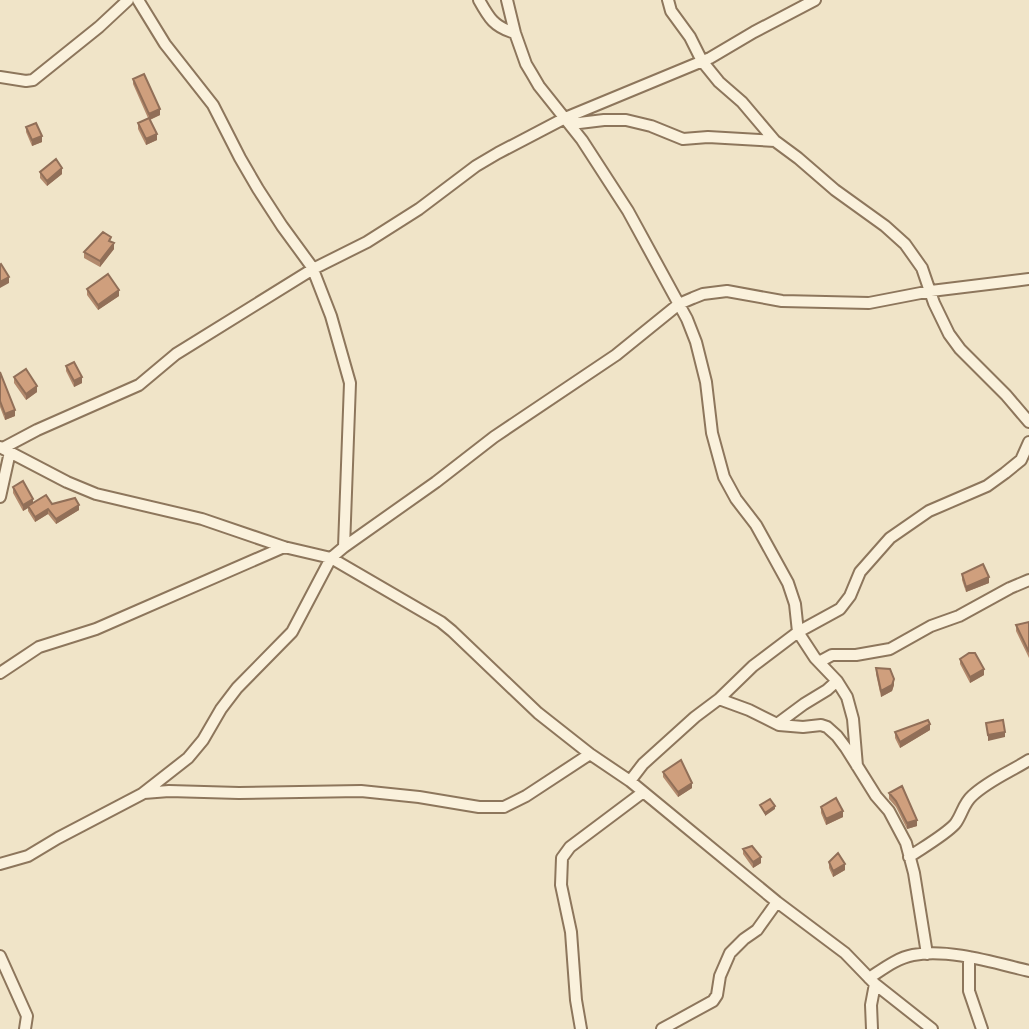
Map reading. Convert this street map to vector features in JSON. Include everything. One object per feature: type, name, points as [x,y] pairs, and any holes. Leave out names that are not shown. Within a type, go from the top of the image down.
[{"type":"street","points":[[0,76],[33,80],[128,0]]},
{"type":"street","points":[[138,0],[165,44],[213,105],[258,189],[313,269],[331,316],[350,383],[344,547]]},
{"type":"street","points":[[480,0],[491,20],[503,30],[515,33]]},
{"type":"street","points":[[507,0],[526,64],[568,121],[638,228],[679,304],[696,342],[708,392],[712,433],[724,477],[736,499],[756,524],[788,583],[795,604],[799,632],[846,697],[853,719],[857,766]]},
{"type":"street","points":[[668,0],[671,11],[690,37],[702,61],[728,91],[742,102],[775,142],[896,236],[918,261],[927,277],[942,321],[960,349],[1029,422]]},
{"type":"street","points":[[4,449],[37,430],[139,385],[176,354],[313,269],[367,242],[419,209],[476,166],[702,61],[815,0]]},
{"type":"street","points":[[568,121],[626,120],[651,126],[683,139],[708,137],[775,142]]},
{"type":"street","points":[[0,864],[28,856],[142,794],[188,758],[237,688],[292,632],[331,558],[494,436],[616,355],[679,304],[703,294],[727,291],[782,301],[854,304],[1029,279]]},
{"type":"street","points":[[630,781],[642,764],[719,699],[753,666],[799,632],[841,608],[850,596],[860,572],[890,538],[929,511],[987,486],[1021,460],[1029,442]]},
{"type":"street","points":[[0,497],[4,449]]},
{"type":"street","points":[[4,449],[66,482],[96,494],[202,519],[284,547],[331,558],[441,622],[538,713],[630,781],[777,902],[845,953],[872,981],[932,1029]]},
{"type":"street","points":[[0,673],[38,647],[96,629],[284,547]]},
{"type":"street","points":[[819,662],[832,655],[856,655],[890,649],[931,626],[959,616],[1029,580]]},
{"type":"street","points":[[777,724],[836,681]]},
{"type":"street","points":[[719,699],[786,727],[827,727],[846,748],[896,823],[906,843],[914,873],[926,954]]},
{"type":"street","points":[[142,794],[178,791],[361,791],[479,807],[504,807],[526,796],[590,754]]},
{"type":"street","points":[[909,857],[955,824],[963,807],[976,792],[1029,760]]},
{"type":"street","points":[[581,1029],[575,993],[571,932],[561,885],[562,858],[570,848],[642,793]]},
{"type":"street","points":[[662,1029],[713,1001],[730,953],[757,930],[777,902]]},
{"type":"street","points":[[872,1029],[872,981],[892,964],[911,956],[926,954],[969,957],[1029,971]]},
{"type":"street","points":[[0,956],[26,1016],[25,1029]]},
{"type":"street","points":[[969,957],[969,991],[982,1029]]},
{"type":"building","points":[[144,74],[160,109],[149,114],[133,79]]},
{"type":"building","points":[[149,118],[157,134],[146,139],[138,123]]},
{"type":"building","points":[[36,123],[42,136],[32,140],[26,127]]},
{"type":"building","points":[[56,159],[62,168],[47,181],[40,172]]},
{"type":"building","points":[[103,232],[111,237],[109,241],[114,243],[100,261],[84,252]]},
{"type":"building","points":[[0,265],[9,277],[0,282]]},
{"type":"building","points":[[108,274],[119,290],[98,305],[87,289]]},
{"type":"building","points":[[74,362],[82,377],[74,381],[66,366]]},
{"type":"building","points":[[26,369],[37,386],[26,394],[14,377]]},
{"type":"building","points":[[0,372],[15,410],[5,414],[0,401]]},
{"type":"building","points":[[23,481],[33,499],[23,505],[13,487]]},
{"type":"building","points":[[46,495],[52,504],[75,498],[79,505],[56,519],[48,509],[35,517],[28,506]]},
{"type":"building","points":[[983,564],[989,577],[966,587],[962,574]]},
{"type":"building","points":[[1029,622],[1029,652],[1016,625]]},
{"type":"building","points":[[969,653],[975,653],[984,669],[970,677],[960,659]]},
{"type":"building","points":[[876,668],[890,669],[894,679],[892,685],[881,691]]},
{"type":"building","points":[[928,720],[930,724],[900,742],[895,732]]},
{"type":"building","points":[[1003,720],[1005,732],[988,735],[986,723]]},
{"type":"building","points":[[681,760],[692,783],[678,792],[663,772]]},
{"type":"building","points":[[902,786],[917,820],[907,823],[889,793]]},
{"type":"building","points":[[836,798],[843,811],[826,819],[821,807]]},
{"type":"building","points":[[770,799],[775,806],[765,813],[760,805]]},
{"type":"building","points":[[752,846],[761,857],[753,862],[743,849]]},
{"type":"building","points":[[838,853],[845,864],[833,871],[829,862]]}]
